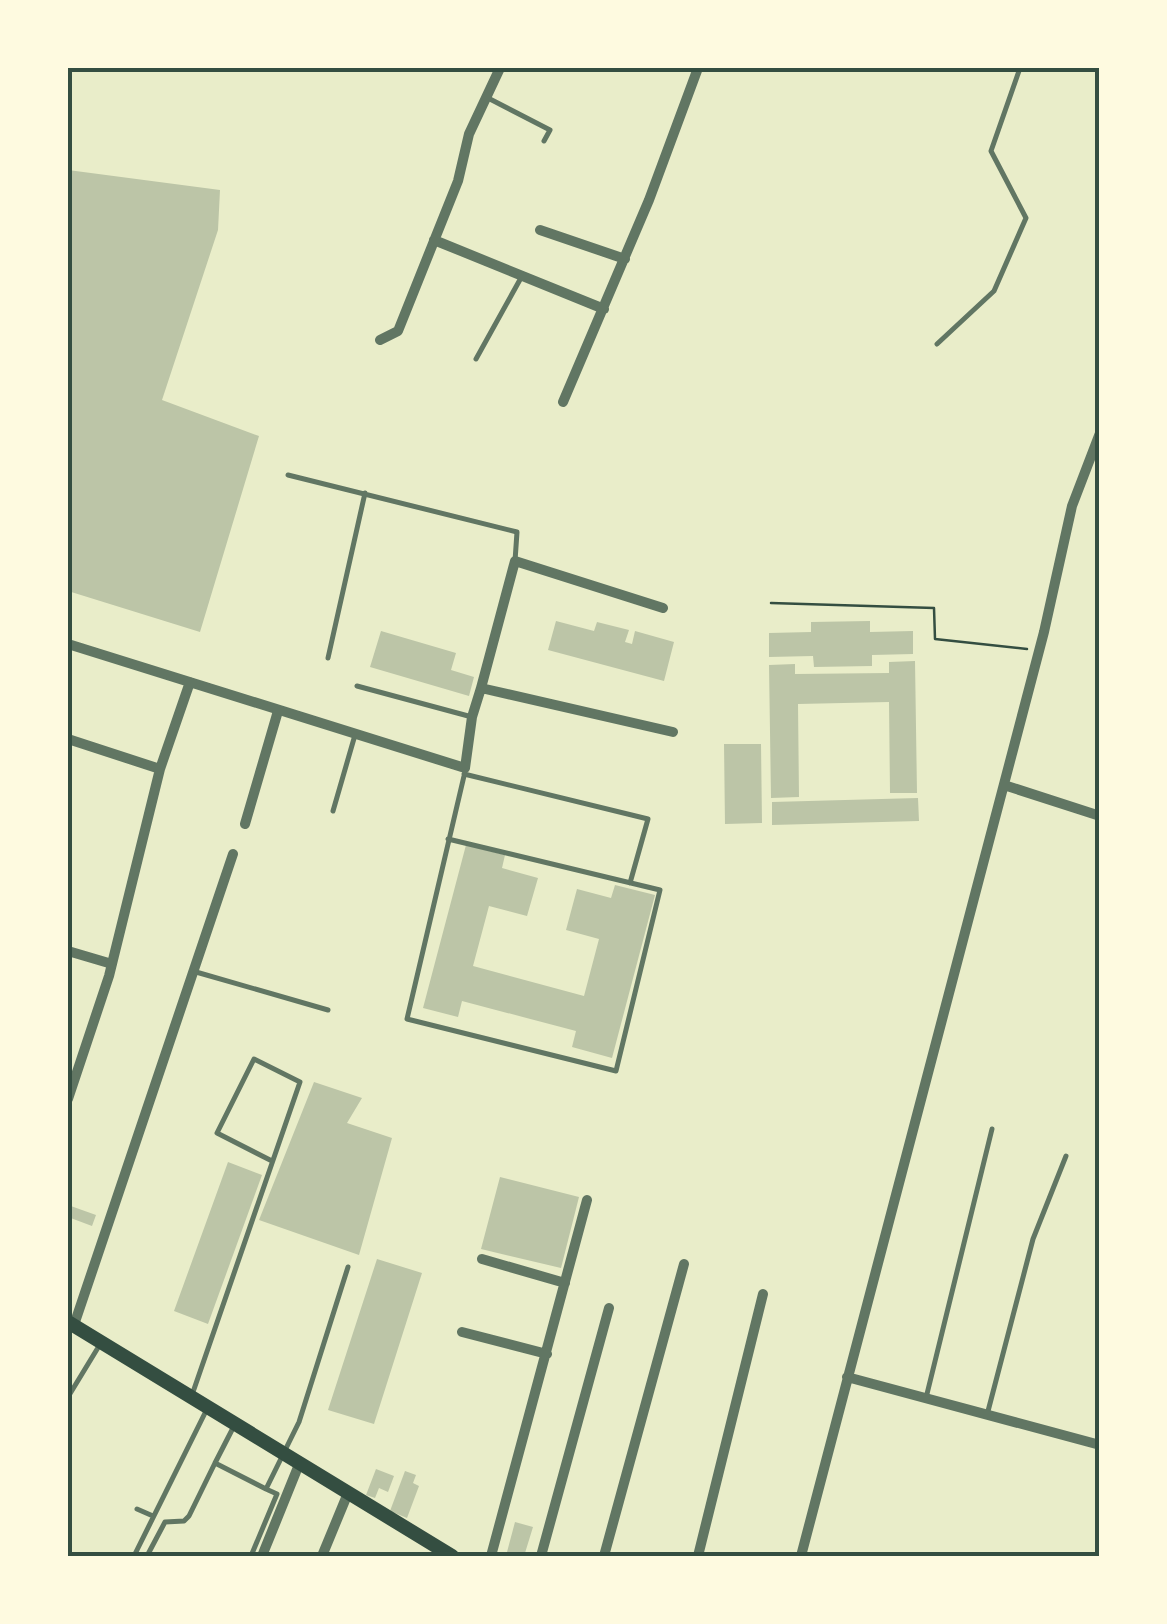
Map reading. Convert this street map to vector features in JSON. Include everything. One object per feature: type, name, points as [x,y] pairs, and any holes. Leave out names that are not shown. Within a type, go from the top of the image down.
[{"type":"main road","points":[[71,1324],[300,1462],[428,1550],[452,1556]]},
{"type":"street","points":[[380,340],[398,331],[458,181],[469,134],[500,68]]},
{"type":"street","points":[[563,402],[625,259],[698,68]]},
{"type":"street","points":[[540,230],[625,259]]},
{"type":"street","points":[[434,240],[604,310]]},
{"type":"street","points":[[801,1556],[1004,785],[1072,506],[1100,433]]},
{"type":"street","points":[[68,644],[464,772],[472,718],[515,561],[663,608]]},
{"type":"street","points":[[68,1098],[112,964],[160,769],[190,682]]},
{"type":"street","points":[[481,688],[673,732]]},
{"type":"street","points":[[245,824],[278,712]]},
{"type":"street","points":[[68,739],[160,769]]},
{"type":"street","points":[[1004,785],[1100,816]]},
{"type":"street","points":[[71,1324],[196,972],[233,854]]},
{"type":"street","points":[[68,951],[112,964]]},
{"type":"street","points":[[491,1556],[587,1200]]},
{"type":"street","points":[[482,1259],[565,1283]]},
{"type":"street","points":[[604,1556],[684,1264]]},
{"type":"street","points":[[698,1556],[763,1294]]},
{"type":"street","points":[[541,1556],[609,1308]]},
{"type":"street","points":[[462,1332],[546,1354]]},
{"type":"street","points":[[846,1377],[1100,1445]]},
{"type":"street","points":[[262,1556],[300,1462]]},
{"type":"street","points":[[322,1556],[348,1493]]},
{"type":"lane","points":[[937,344],[994,291],[1026,218],[991,151],[1020,68]]},
{"type":"lane","points":[[486,97],[550,130],[544,142]]},
{"type":"lane","points":[[476,359],[522,276]]},
{"type":"lane","points":[[288,474],[517,532],[515,561]]},
{"type":"lane","points":[[328,658],[365,493]]},
{"type":"lane","points":[[357,686],[472,718]]},
{"type":"lane","points":[[333,812],[355,735]]},
{"type":"lane","points":[[448,838],[630,883],[660,890],[616,1071],[406,1018],[448,838],[464,772],[648,820],[630,883]]},
{"type":"lane","points":[[196,972],[328,1010]]},
{"type":"lane","points":[[191,1399],[300,1082],[254,1059],[217,1133],[272,1161]]},
{"type":"lane","points":[[926,1399],[992,1129]]},
{"type":"lane","points":[[987,1415],[1033,1239],[1066,1156]]},
{"type":"lane","points":[[266,1489],[299,1422],[348,1266]]},
{"type":"lane","points":[[68,1397],[101,1343]]},
{"type":"lane","points":[[134,1556],[207,1408]]},
{"type":"lane","points":[[148,1556],[166,1522],[184,1521],[189,1516],[236,1423]]},
{"type":"lane","points":[[215,1463],[276,1494],[251,1556]]},
{"type":"lane","points":[[137,1509],[153,1516]]},
{"type":"path","points":[[771,603],[934,608],[936,639],[1013,645],[1038,652]]},
{"type":"building","points":[[68,170],[220,190],[218,230],[162,400],[259,436],[200,632],[68,591]]},
{"type":"building","points":[[556,621],[594,631],[597,622],[629,630],[625,642],[632,644],[635,631],[674,642],[664,681],[548,650]]},
{"type":"building","points":[[870,621],[870,632],[913,631],[913,654],[872,655],[872,666],[814,667],[813,656],[769,657],[769,633],[811,632],[811,622]]},
{"type":"building","points":[[381,631],[456,653],[451,670],[474,677],[469,696],[370,667]]},
{"type":"building","points":[[915,661],[917,793],[890,793],[889,702],[798,704],[799,797],[771,798],[769,665],[795,664],[795,674],[889,673],[889,662]]},
{"type":"building","points":[[724,744],[761,744],[762,823],[725,824]]},
{"type":"building","points":[[918,798],[919,821],[772,825],[772,802]]},
{"type":"building","points":[[466,845],[505,855],[502,868],[538,878],[527,916],[489,906],[473,966],[584,996],[599,939],[566,930],[577,889],[611,898],[615,885],[655,895],[612,1058],[572,1047],[576,1031],[462,1001],[458,1017],[423,1008]]},
{"type":"building","points":[[314,1082],[362,1098],[347,1123],[392,1138],[359,1255],[259,1220]]},
{"type":"building","points":[[228,1162],[262,1175],[208,1324],[174,1311]]},
{"type":"building","points":[[500,1177],[579,1197],[561,1268],[481,1249]]},
{"type":"building","points":[[68,1205],[96,1215],[92,1226],[68,1217]]},
{"type":"building","points":[[377,1259],[422,1273],[374,1424],[328,1410]]},
{"type":"building","points":[[376,1469],[394,1476],[388,1492],[379,1488],[375,1498],[366,1495]]},
{"type":"building","points":[[405,1471],[416,1475],[413,1483],[419,1486],[407,1518],[390,1511]]},
{"type":"building","points":[[515,1522],[533,1527],[525,1553],[519,1555],[507,1552]]}]
